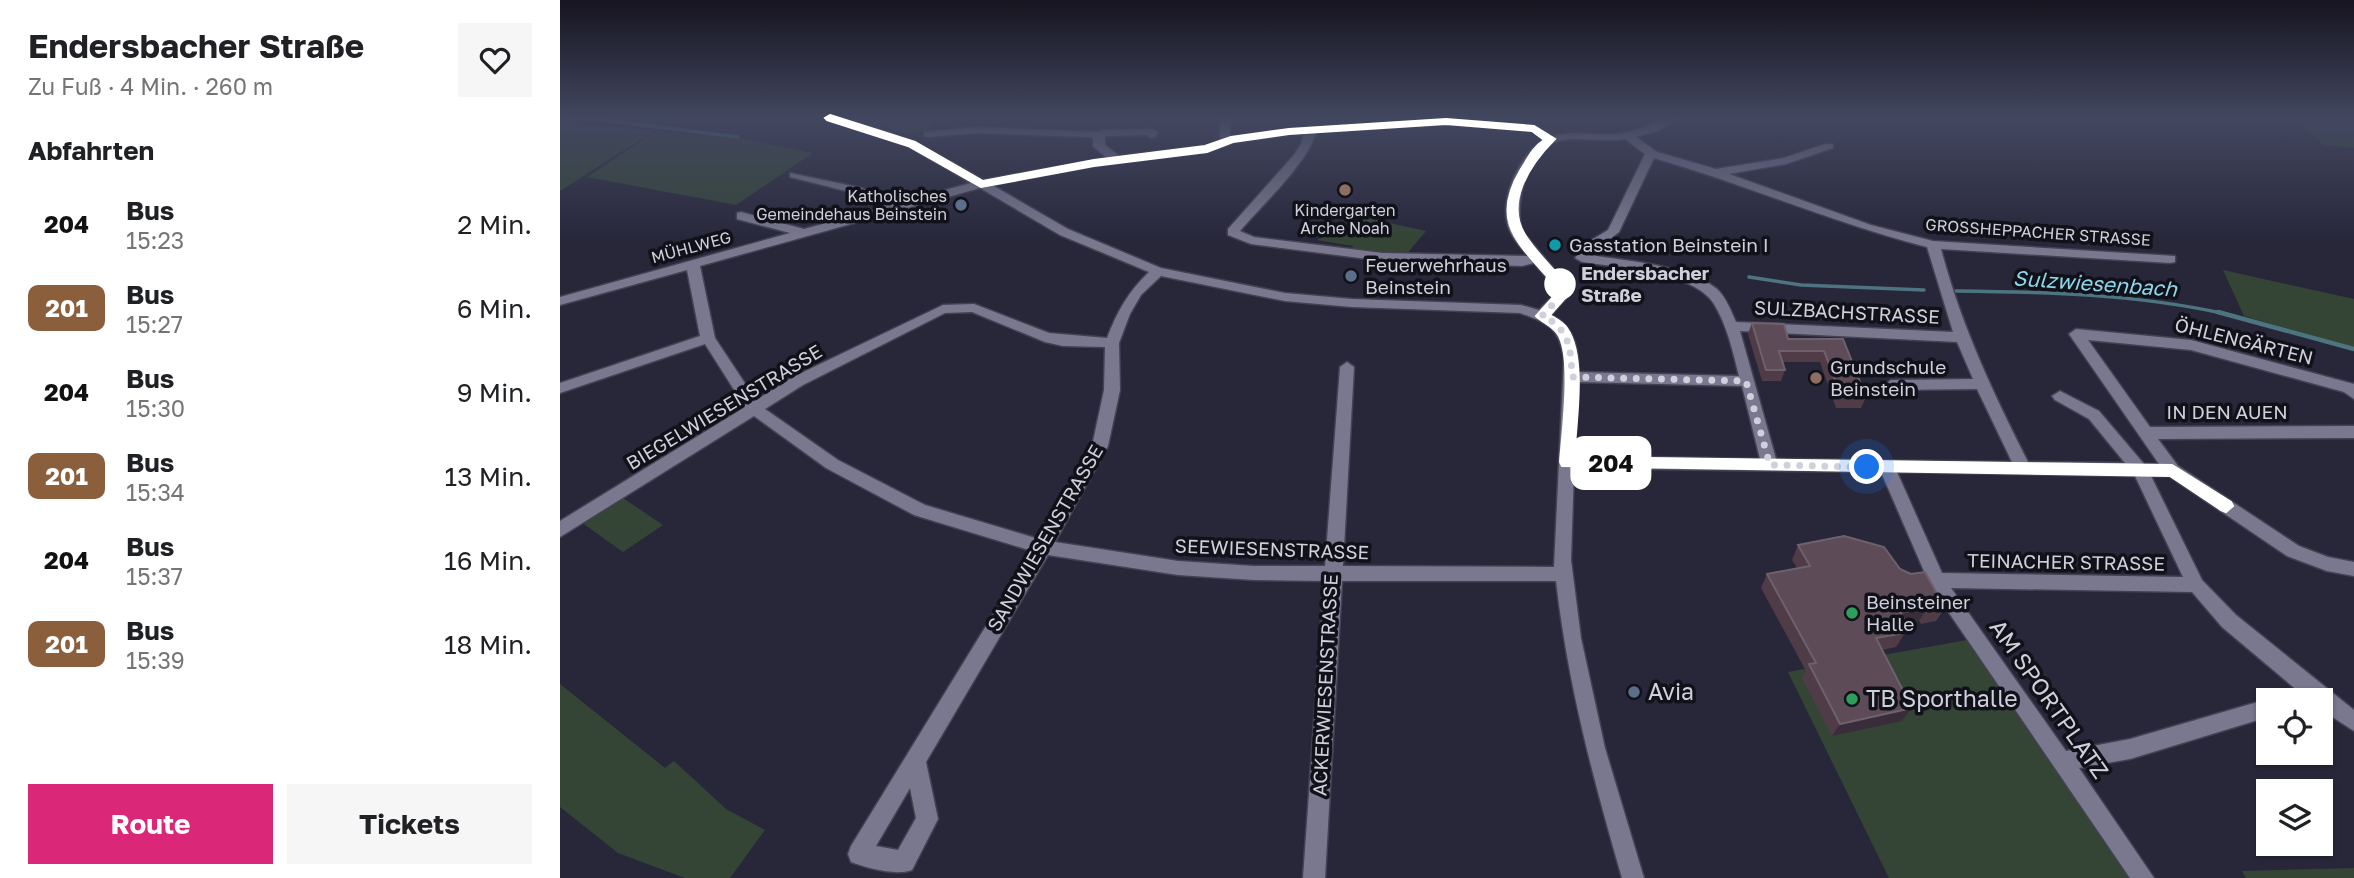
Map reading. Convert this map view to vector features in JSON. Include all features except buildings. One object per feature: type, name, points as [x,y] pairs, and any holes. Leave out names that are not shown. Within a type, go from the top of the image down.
[{"type":"street","points":[[938,159],[1064,232],[1158,271],[1285,297],[1352,303],[1501,307],[1530,311],[1556,323],[1569,344],[1572,377],[1562,560],[1572,638],[1595,748],[1633,878]]},
{"type":"street","name":"MÜHLWEG","points":[[560,301],[981,184],[1124,159]]},
{"type":"street","points":[[1296,159],[1232,232],[1251,240],[1383,257],[1522,262],[1538,258]]},
{"type":"street","points":[[1532,159],[1518,183],[1511,211],[1516,231],[1558,281],[1562,290],[1560,297],[1542,316]]},
{"type":"street","points":[[1647,159],[1613,232],[1590,247],[1582,258],[1692,281],[1712,292],[1726,311],[1770,465]]},
{"type":"street","name":"GROSSHEPPACHER STRASSE","points":[[1670,159],[1714,172],[1867,228],[1933,245],[2170,259]]},
{"type":"street","points":[[1714,172],[1794,159]]},
{"type":"street","points":[[794,175],[865,192],[879,198],[892,209]]},
{"type":"street","points":[[741,216],[805,233]]},
{"type":"street","points":[[1933,245],[1943,288],[1961,337],[2024,469]]},
{"type":"street","name":"SEEWIESENSTRASSE","points":[[693,265],[708,338],[753,408],[832,464],[920,510],[1043,547],[1178,568],[1332,573],[1564,574]]},
{"type":"street","name":"SANDWIESENSTRASSE","points":[[915,759],[1043,547],[1100,446],[1112,390],[1112,343],[1123,314],[1136,292],[1158,271]]},
{"type":"street","name":"BIEGELWIESENSTRASSE","points":[[560,530],[798,381],[943,309],[974,308],[1045,337],[1063,341],[1112,343]]},
{"type":"street","name":"SULZBACHSTRASSE","points":[[1731,326],[1961,337]]},
{"type":"street","name":"ÖHLENGÄRTEN","points":[[2146,433],[2076,334],[2191,345],[2349,388],[2354,394]]},
{"type":"street","points":[[560,388],[708,338]]},
{"type":"street","name":"ACKERWIESENSTRASSE","points":[[1314,878],[1346,367]]},
{"type":"street","points":[[1572,377],[1746,381]]},
{"type":"street","points":[[1891,385],[1984,384]]},
{"type":"street","points":[[2060,396],[2094,415],[2141,471],[2196,585],[2298,688]]},
{"type":"street","name":"IN DEN AUEN","points":[[2146,433],[2354,432]]},
{"type":"street","name":"IN DEN AUEN","points":[[2146,433],[2172,470],[2293,551],[2327,564],[2354,569]]},
{"type":"street","points":[[1567,462],[2172,470]]},
{"type":"street","name":"AM SPORTPLATZ","points":[[1887,467],[1936,580],[2143,878]]},
{"type":"street","name":"TEINACHER STRASSE","points":[[1936,580],[2196,585]]},
{"type":"street","points":[[2333,711],[2354,722]]},
{"type":"street","points":[[2063,761],[2130,749],[2256,712]]},
{"type":"green space","points":[[560,159],[610,159],[560,191]]},
{"type":"green space","points":[[614,159],[804,159],[736,205],[587,177]]},
{"type":"green space","points":[[1362,217],[1426,231],[1405,256],[1351,251],[1353,246],[1317,240]]},
{"type":"green space","points":[[2223,270],[2354,299],[2354,348],[2244,316]]},
{"type":"green space","points":[[620,496],[663,525],[623,552],[581,522]]},
{"type":"green space","points":[[1967,640],[2131,878],[1889,878],[1788,672]]},
{"type":"green space","points":[[560,684],[665,768],[674,761],[726,809],[765,830],[730,878],[685,878],[618,853],[560,807]]},
{"type":"green space","points":[[2354,868],[2354,878],[2246,878],[2242,871]]},
{"type":"waterway","name":"Sulzwiesenbach","points":[[1749,277],[1801,285],[1924,290]]},
{"type":"waterway","name":"Sulzwiesenbach","points":[[1955,291],[2057,293],[2125,298],[2223,313]]},
{"type":"waterway","name":"Sulzwiesenbach","points":[[2218,312],[2223,313]]},
{"type":"waterway","name":"Sulzwiesenbach","points":[[2223,313],[2354,349]]},
{"type":"bus line","name":"204","points":[[938,159],[981,184],[1127,159]]},
{"type":"bus line","name":"204","points":[[1532,159],[1518,183],[1511,211],[1516,231],[1561,285],[1560,297],[1542,316],[1561,328],[1569,344],[1572,377],[1567,462],[2172,470],[2226,506]]},
{"type":"place","name":"Kindergarten Arche Noah","points":[[1345,190]]},
{"type":"place","name":"Katholisches Gemeindehaus Beinstein","points":[[961,205]]},
{"type":"place","name":"Gasstation Beinstein I","points":[[1555,245]]},
{"type":"place","name":"Feuerwehrhaus Beinstein","points":[[1351,276]]},
{"type":"place","name":"Endersbacher Straße","points":[[1560,284]]},
{"type":"place","name":"Grundschule Beinstein","points":[[1816,378]]},
{"type":"place","name":"Beinsteiner Halle","points":[[1852,613]]},
{"type":"place","name":"Avia","points":[[1634,692]]},
{"type":"place","name":"TB Sporthalle","points":[[1852,699]]},
{"type":"route","points":[[1560,284],[1560,297],[1542,316],[1556,323],[1565,334],[1569,344],[1572,377],[1746,381],[1770,465],[1867,467]]}]
